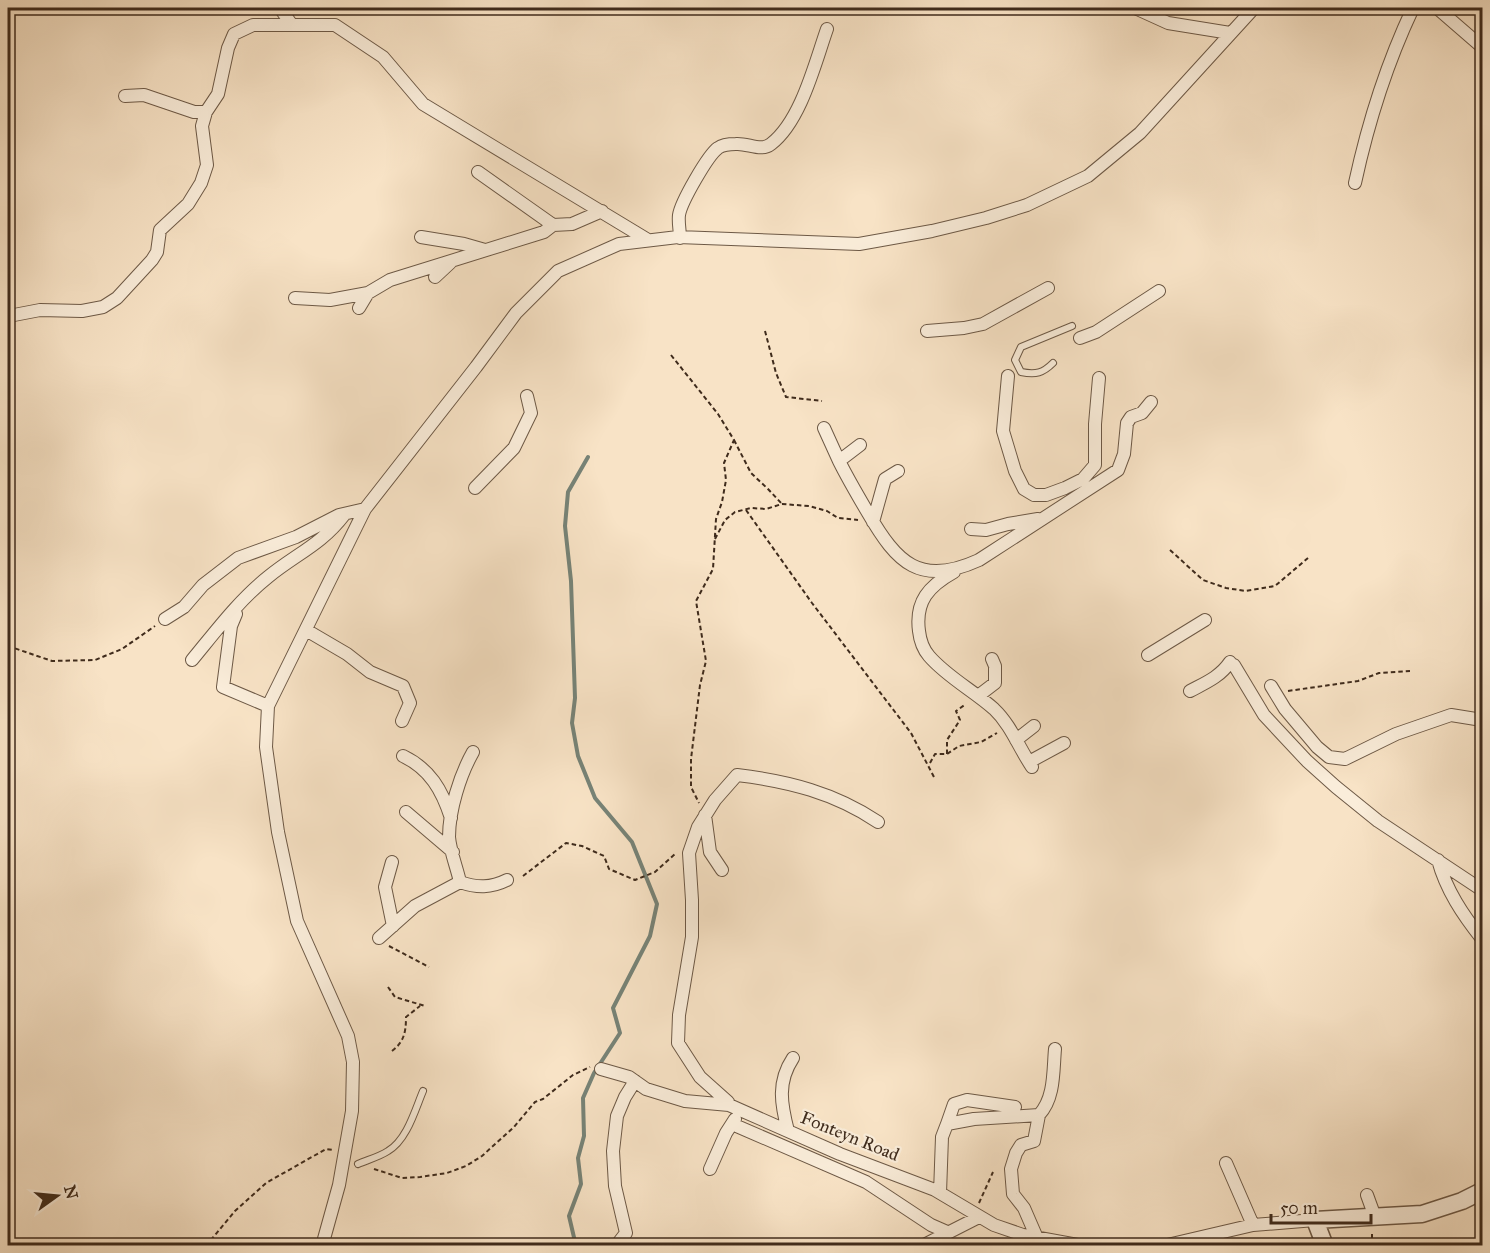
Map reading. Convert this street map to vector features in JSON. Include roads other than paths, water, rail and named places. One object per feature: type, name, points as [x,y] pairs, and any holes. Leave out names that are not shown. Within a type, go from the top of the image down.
[{"type":"street","points":[[280,8],[292,26]]},
{"type":"street","points":[[1135,8],[1168,23],[1230,33]]},
{"type":"street","points":[[322,1245],[339,1185],[352,1111],[353,1062],[348,1036],[297,921],[278,831],[266,747],[268,706],[364,509],[516,313],[558,271],[620,244],[648,240],[680,238],[859,243],[932,231],[1027,205],[1088,176],[1140,133],[1254,8]]},
{"type":"street","points":[[1355,183],[1365,136],[1399,38],[1413,8]]},
{"type":"street","points":[[1437,8],[1482,47]]},
{"type":"street","points":[[14,315],[40,310],[82,311],[103,307],[117,298],[142,272],[157,252],[160,230],[188,204],[201,183],[207,165],[202,126],[206,112],[218,94],[228,48],[234,34],[253,25],[335,26],[383,57],[423,104],[648,240]]},
{"type":"street","points":[[680,238],[679,215],[685,197],[711,154],[720,146],[737,144],[758,148],[770,145],[783,132],[803,98],[826,29]]},
{"type":"street","points":[[125,96],[144,94],[194,112],[206,112]]},
{"type":"street","points":[[478,172],[553,225]]},
{"type":"street","points":[[295,298],[330,300],[368,293],[398,277],[544,232],[553,225],[572,224],[602,211]]},
{"type":"street","points":[[421,237],[486,250]]},
{"type":"street","points":[[435,278],[453,260]]},
{"type":"street","points":[[927,331],[983,324],[1048,288]]},
{"type":"street","points":[[1080,338],[1096,332],[1159,291]]},
{"type":"street","points":[[359,308],[368,293]]},
{"type":"street","points":[[1008,376],[1003,431],[1015,471],[1024,489],[1034,495],[1046,495],[1065,488],[1083,479],[1095,465],[1095,424],[1099,378]]},
{"type":"street","points":[[475,488],[514,448],[531,413],[527,396]]},
{"type":"street","points":[[1064,743],[1031,765],[1008,726],[995,710],[930,656],[920,640],[917,619],[920,602],[943,578],[979,560],[1118,470],[1124,454],[1127,423],[1131,417],[1142,413],[1151,402]]},
{"type":"street","points":[[824,428],[839,461],[873,522],[901,559],[919,569],[936,572],[960,569]]},
{"type":"street","points":[[839,461],[860,445]]},
{"type":"street","points":[[873,522],[885,479],[898,471]]},
{"type":"street","points":[[165,619],[183,607],[203,585],[238,558],[296,537],[345,514],[364,509]]},
{"type":"street","points":[[192,660],[267,577],[310,549],[331,531],[345,514]]},
{"type":"street","points":[[971,529],[986,530],[1045,518]]},
{"type":"street","points":[[242,602],[231,626],[224,687],[268,706]]},
{"type":"street","points":[[1148,655],[1204,620]]},
{"type":"street","points":[[306,630],[347,654],[370,672],[403,686],[410,703],[402,721]]},
{"type":"street","points":[[978,696],[995,683],[995,666],[992,659]]},
{"type":"street","points":[[1190,691],[1210,681],[1232,663],[1264,715],[1307,761],[1378,820],[1479,888]]},
{"type":"street","points":[[1271,686],[1285,709],[1317,747],[1329,757],[1345,759],[1396,734],[1451,715],[1482,720]]},
{"type":"street","points":[[1017,740],[1034,726]]},
{"type":"street","points":[[460,882],[449,837],[462,771],[473,752]]},
{"type":"street","points":[[403,756],[417,763],[435,780],[452,819]]},
{"type":"street","points":[[728,1102],[700,1077],[678,1043],[679,1015],[692,938],[689,853],[704,812],[737,776],[771,779],[829,795],[857,808],[878,822]]},
{"type":"street","points":[[406,812],[453,852]]},
{"type":"street","points":[[704,812],[711,852],[722,870]]},
{"type":"street","points":[[1437,860],[1455,901],[1482,939]]},
{"type":"street","points":[[392,862],[385,887],[393,926]]},
{"type":"street","points":[[383,940],[393,926],[415,906],[460,882],[470,885],[494,886],[507,880]]},
{"type":"street","points":[[1037,1238],[1024,1208],[1013,1194],[1011,1169],[1021,1145],[1034,1141],[1039,1115],[1046,1108],[1052,1087],[1054,1048]]},
{"type":"street","points":[[788,1131],[783,1113],[781,1088],[785,1070],[793,1058]]},
{"type":"street","name":"Fonteyn Road","points":[[601,1069],[629,1077],[646,1089],[685,1101],[729,1106],[740,1110],[940,1193],[994,1225],[1023,1235],[1083,1245]]},
{"type":"street","points":[[616,1245],[626,1233],[615,1186],[613,1151],[617,1116],[635,1081]]},
{"type":"street","points":[[940,1193],[942,1137],[954,1104],[967,1100],[1015,1107]]},
{"type":"street","points":[[710,1168],[740,1110]]},
{"type":"street","points":[[947,1124],[974,1119],[1039,1115]]},
{"type":"street","points":[[732,1124],[866,1182],[947,1232]]},
{"type":"street","points":[[1226,1163],[1253,1226]]},
{"type":"street","points":[[1169,1245],[1253,1226],[1422,1214],[1462,1201],[1482,1191]]},
{"type":"street","points":[[1367,1195],[1375,1217]]},
{"type":"street","points":[[922,1245],[977,1215]]},
{"type":"street","points":[[1315,1220],[1325,1245]]},
{"type":"lane","points":[[1053,363],[1044,372],[1034,374],[1021,372],[1016,360],[1021,347],[1072,326]]},
{"type":"lane","points":[[358,1164],[388,1151],[397,1144],[409,1124],[423,1091]]},
{"type":"waterway","points":[[576,1246],[569,1216],[581,1184],[578,1158],[584,1136],[583,1098],[594,1073],[620,1033],[613,1008],[650,936],[657,904],[632,842],[595,798],[578,756],[572,723],[575,698],[571,581],[565,526],[568,492],[588,457]]}]
